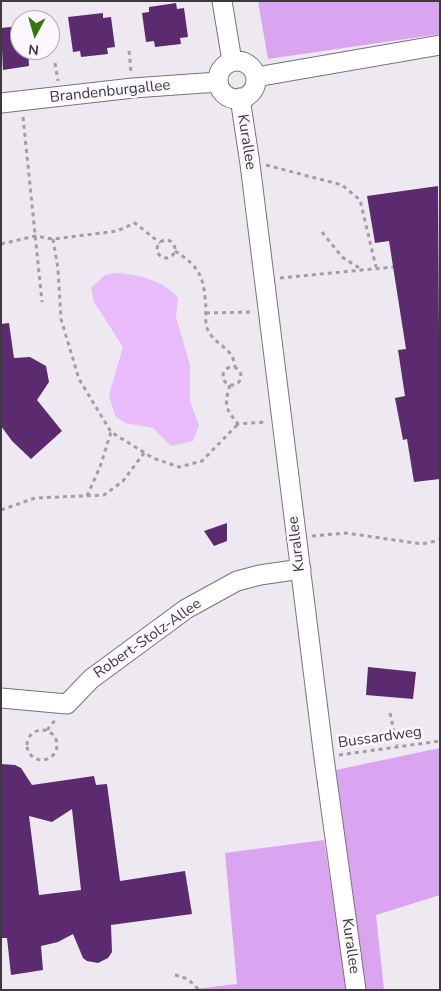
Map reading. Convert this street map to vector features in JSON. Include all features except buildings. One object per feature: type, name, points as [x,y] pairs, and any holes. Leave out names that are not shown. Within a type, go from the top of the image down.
[{"type":"street","points":[[222,1],[232,61]]},
{"type":"street","points":[[256,77],[440,45]]},
{"type":"street","points":[[232,61],[244,62],[250,66],[256,77],[256,83],[250,93],[240,98],[234,98],[223,93],[218,82],[222,67],[232,61]]},
{"type":"street","name":"Brandenburgallee","points":[[1,103],[133,88],[218,82]]},
{"type":"street","name":"Kurallee","points":[[240,98],[265,280],[324,758],[356,990]]},
{"type":"street","name":"Robert-Stolz-Allee","points":[[1,698],[66,704],[92,679],[186,609],[237,581],[260,575],[300,569]]},
{"type":"path","points":[[22,101],[42,302]]},
{"type":"path","points":[[250,164],[271,165],[342,185],[360,200],[376,267]]},
{"type":"path","points":[[1,244],[36,236],[53,239],[118,231],[135,223],[160,243],[170,241],[174,245],[175,251],[171,258],[162,258],[157,250],[160,243]]},
{"type":"path","points":[[322,232],[342,257],[361,269]]},
{"type":"path","points":[[53,239],[58,269],[61,319],[79,379],[111,432],[153,458],[179,467],[202,461],[238,424],[282,421]]},
{"type":"path","points":[[175,251],[194,266],[204,280],[206,328],[214,340],[231,353],[235,368]]},
{"type":"path","points":[[265,280],[393,266]]},
{"type":"path","points":[[206,313],[269,312]]},
{"type":"path","points":[[229,367],[240,371],[241,377],[238,382],[230,385],[225,382],[223,373],[229,367]]},
{"type":"path","points":[[230,385],[226,397],[226,410],[238,424]]},
{"type":"path","points":[[87,496],[100,466],[111,432]]},
{"type":"path","points":[[1,510],[35,498],[104,495],[123,481],[144,453]]},
{"type":"path","points":[[297,538],[346,533],[422,544],[440,540]]},
{"type":"path","points":[[390,713],[398,745]]},
{"type":"path","points":[[42,729],[51,733],[57,741],[56,751],[49,759],[34,759],[27,751],[26,741],[37,730],[42,729]]},
{"type":"path","name":"Bussardweg","points":[[324,758],[398,745],[440,741]]},
{"type":"path","points":[[175,975],[188,979],[199,990]]},
{"type":"shaded area","points":[[258,1],[440,1],[440,34],[268,59]]},
{"type":"shaded area","points":[[115,273],[132,275],[157,282],[178,298],[176,317],[190,365],[190,402],[199,425],[193,441],[171,446],[153,428],[125,423],[115,416],[109,395],[123,347],[94,302],[91,288],[105,275]]},
{"type":"shaded area","points":[[440,748],[440,895],[376,915],[384,990],[364,990],[336,770]]},
{"type":"shaded area","points":[[324,840],[347,990],[186,990],[237,984],[225,853]]}]
